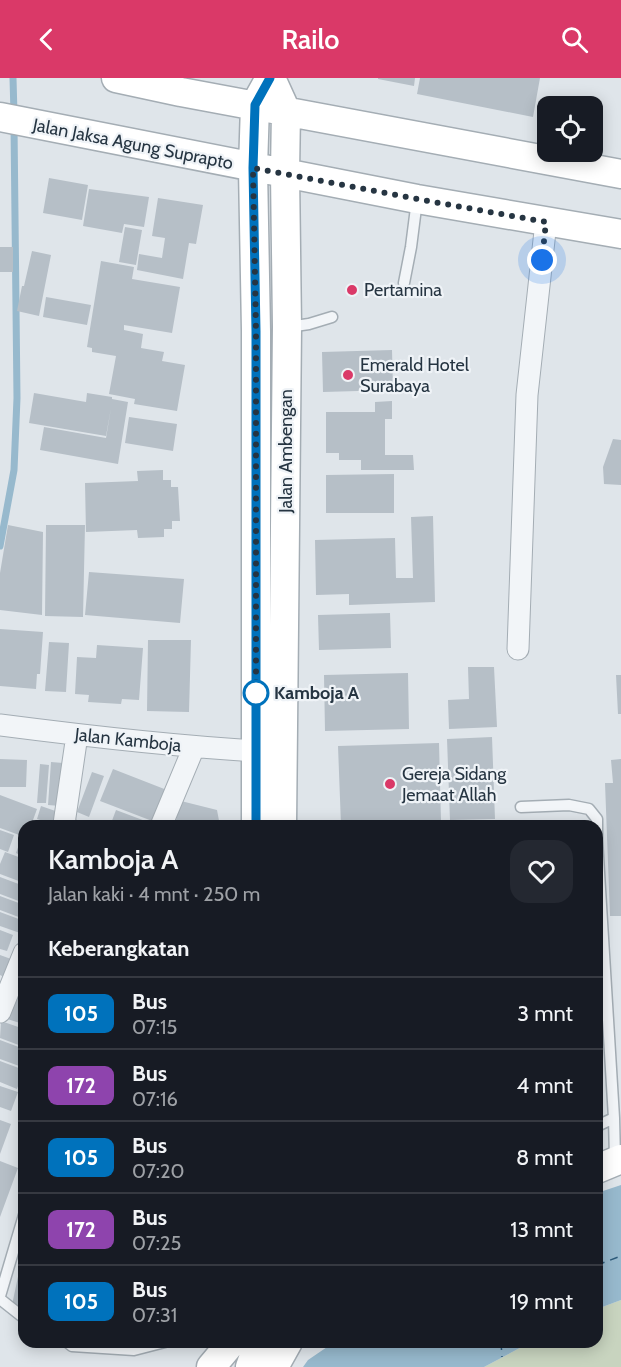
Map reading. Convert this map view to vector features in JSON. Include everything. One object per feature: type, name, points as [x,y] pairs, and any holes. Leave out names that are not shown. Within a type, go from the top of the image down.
[{"type":"main road","points":[[116,78],[621,174]]},
{"type":"main road","name":"Jalan Ambengan","points":[[256,820],[256,331],[253,168],[255,105],[270,78]]},
{"type":"main road","name":"Jalan Ambengan","points":[[270,78],[286,111],[287,327],[282,820]]},
{"type":"main road","name":"Jalan Jaksa Agung Suprapto","points":[[10,119],[417,199],[621,234]]},
{"type":"main road","points":[[211,1367],[227,1348]]},
{"type":"main road","points":[[250,1367],[257,1348]]},
{"type":"main road","points":[[274,1367],[285,1348]]},
{"type":"street","points":[[518,649],[527,395],[546,222]]},
{"type":"street","name":"Jalan Kamboja","points":[[0,725],[194,747],[256,751]]},
{"type":"street","points":[[65,820],[77,735]]},
{"type":"street","points":[[164,820],[194,747]]},
{"type":"street","points":[[0,1012],[18,968]]},
{"type":"lane","points":[[404,283],[417,199]]},
{"type":"lane","points":[[287,327],[309,324],[332,317]]},
{"type":"lane","points":[[521,807],[570,805],[589,808],[597,820]]},
{"type":"lane","points":[[603,938],[614,1118],[611,1163]]},
{"type":"lane","points":[[603,1123],[614,1118]]},
{"type":"lane","points":[[18,1236],[0,1298],[18,1313]]},
{"type":"lane","points":[[103,1348],[134,1350],[142,1348]]},
{"type":"green space","points":[[621,1300],[621,1367],[484,1367],[520,1348],[603,1348],[603,1307]]},
{"type":"water","points":[[621,1185],[621,1300],[603,1307],[603,1191]]},
{"type":"water","points":[[326,1348],[520,1348],[484,1367],[303,1367],[308,1360]]},
{"type":"building","points":[[378,78],[415,78],[414,86]]},
{"type":"building","points":[[420,78],[540,78],[533,117],[417,94]]},
{"type":"building","points":[[49,178],[88,185],[82,220],[43,213]]},
{"type":"building","points":[[89,189],[149,197],[144,227],[124,224],[122,233],[83,226]]},
{"type":"building","points":[[158,198],[203,205],[196,244],[189,243],[183,279],[137,270],[139,254],[162,258],[165,238],[152,236]]},
{"type":"building","points":[[125,227],[142,230],[136,265],[119,262]]},
{"type":"building","points":[[0,247],[13,247],[13,272],[0,272]]},
{"type":"building","points":[[32,251],[51,255],[39,316],[17,311]]},
{"type":"building","points":[[101,261],[134,267],[132,279],[180,287],[172,333],[124,325],[124,330],[143,334],[141,348],[164,352],[162,361],[185,365],[177,411],[134,404],[135,399],[109,394],[116,356],[92,352],[92,348],[87,347]]},
{"type":"building","points":[[46,297],[91,305],[87,325],[43,317]]},
{"type":"building","points":[[392,350],[393,390],[323,392],[322,352]]},
{"type":"building","points":[[34,393],[86,402],[87,393],[128,402],[118,464],[40,450],[44,427],[106,438],[111,408],[106,436],[29,423]]},
{"type":"building","points":[[392,401],[392,419],[385,419],[385,455],[413,455],[414,470],[361,470],[361,460],[339,460],[339,453],[326,453],[326,412],[375,412],[375,402]]},
{"type":"building","points":[[129,417],[177,424],[173,451],[125,443]]},
{"type":"building","points":[[613,439],[621,440],[621,485],[604,484],[603,467]]},
{"type":"building","points":[[163,470],[163,480],[171,480],[171,487],[178,487],[180,521],[172,521],[172,529],[164,529],[164,537],[138,538],[137,530],[86,532],[85,483],[138,481],[137,471]]},
{"type":"building","points":[[394,474],[394,513],[326,513],[326,475]]},
{"type":"building","points":[[433,516],[435,602],[349,605],[349,594],[316,595],[315,540],[395,538],[396,578],[413,578],[411,517]]},
{"type":"building","points":[[8,525],[43,532],[42,615],[0,610],[0,573]]},
{"type":"building","points":[[46,525],[85,525],[83,617],[45,616]]},
{"type":"building","points":[[89,572],[184,579],[180,623],[85,615]]},
{"type":"building","points":[[390,613],[391,648],[319,650],[318,615]]},
{"type":"building","points":[[0,629],[43,632],[40,674],[37,674],[36,689],[0,686]]},
{"type":"building","points":[[148,640],[191,640],[189,712],[147,711]]},
{"type":"building","points":[[49,642],[69,643],[66,692],[45,691]]},
{"type":"building","points":[[97,645],[143,648],[139,700],[122,699],[121,704],[88,702],[89,695],[75,694],[77,657],[96,658]]},
{"type":"building","points":[[468,667],[494,667],[497,727],[449,729],[448,700],[469,699]]},
{"type":"building","points":[[408,673],[409,729],[325,731],[324,675]]},
{"type":"building","points":[[616,675],[621,675],[621,714],[618,714]]},
{"type":"building","points":[[492,737],[495,819],[450,820],[447,739]]},
{"type":"building","name":"Gereja Sidang Jemaat Allah","points":[[439,743],[441,820],[341,820],[338,746]]},
{"type":"building","points":[[0,759],[27,760],[26,787],[0,787]]},
{"type":"building","points":[[621,759],[621,916],[610,916],[605,783],[613,783],[611,760]]},
{"type":"building","points":[[51,762],[63,763],[60,806],[48,805]]},
{"type":"building","points":[[40,764],[49,765],[46,803],[37,803]]},
{"type":"building","points":[[113,769],[172,792],[162,820],[150,820],[100,801]]},
{"type":"building","points":[[92,772],[104,776],[89,817],[77,812]]},
{"type":"building","points":[[0,795],[37,809],[33,820],[18,820],[18,835],[0,828]]},
{"type":"building","points":[[181,801],[217,810],[219,820],[176,820]]},
{"type":"building","points":[[41,806],[64,814],[60,820],[37,819]]},
{"type":"building","points":[[116,810],[143,820],[112,820]]},
{"type":"building","points":[[0,830],[14,835],[8,852],[0,849]]},
{"type":"building","points":[[5,852],[18,857],[18,881],[0,874],[0,864]]},
{"type":"building","points":[[0,877],[18,884],[18,901],[0,894]]},
{"type":"building","points":[[0,896],[18,903],[18,917],[0,910]]},
{"type":"building","points":[[0,912],[18,919],[18,932],[0,926]]},
{"type":"building","points":[[0,930],[13,935],[7,951],[0,949]]},
{"type":"building","points":[[0,955],[11,959],[4,977],[0,975]]},
{"type":"building","points":[[11,991],[18,994],[18,1022],[1,1017]]},
{"type":"building","points":[[1,1021],[18,1027],[18,1045],[0,1038]]},
{"type":"building","points":[[0,1040],[18,1047],[18,1066],[0,1059]]},
{"type":"building","points":[[0,1061],[18,1068],[17,1089],[0,1082]]},
{"type":"building","points":[[0,1086],[18,1092],[11,1111],[0,1107]]},
{"type":"building","points":[[0,1120],[11,1124],[0,1154]]},
{"type":"building","points":[[0,1161],[18,1168],[0,1217]]},
{"type":"building","points":[[18,1277],[18,1306],[12,1305]]},
{"type":"waterway","points":[[13,78],[14,114]]},
{"type":"waterway","points":[[0,546],[14,470],[17,398],[14,126]]},
{"type":"ferry route","points":[[603,1263],[621,1256]]},
{"type":"ferry route","points":[[501,1348],[502,1357]]},
{"type":"bus line","name":"105","points":[[256,820],[256,331],[253,168],[255,105],[270,78]]},
{"type":"place","name":"Pertamina","points":[[352,290]]},
{"type":"place","name":"Emerald Hotel Surabaya","points":[[348,375]]},
{"type":"place","name":"Kamboja A","points":[[256,693]]},
{"type":"place","name":"Gereja Sidang Jemaat Allah","points":[[390,784]]},
{"type":"route","points":[[256,693],[256,331],[253,168],[546,222],[542,260]]}]
